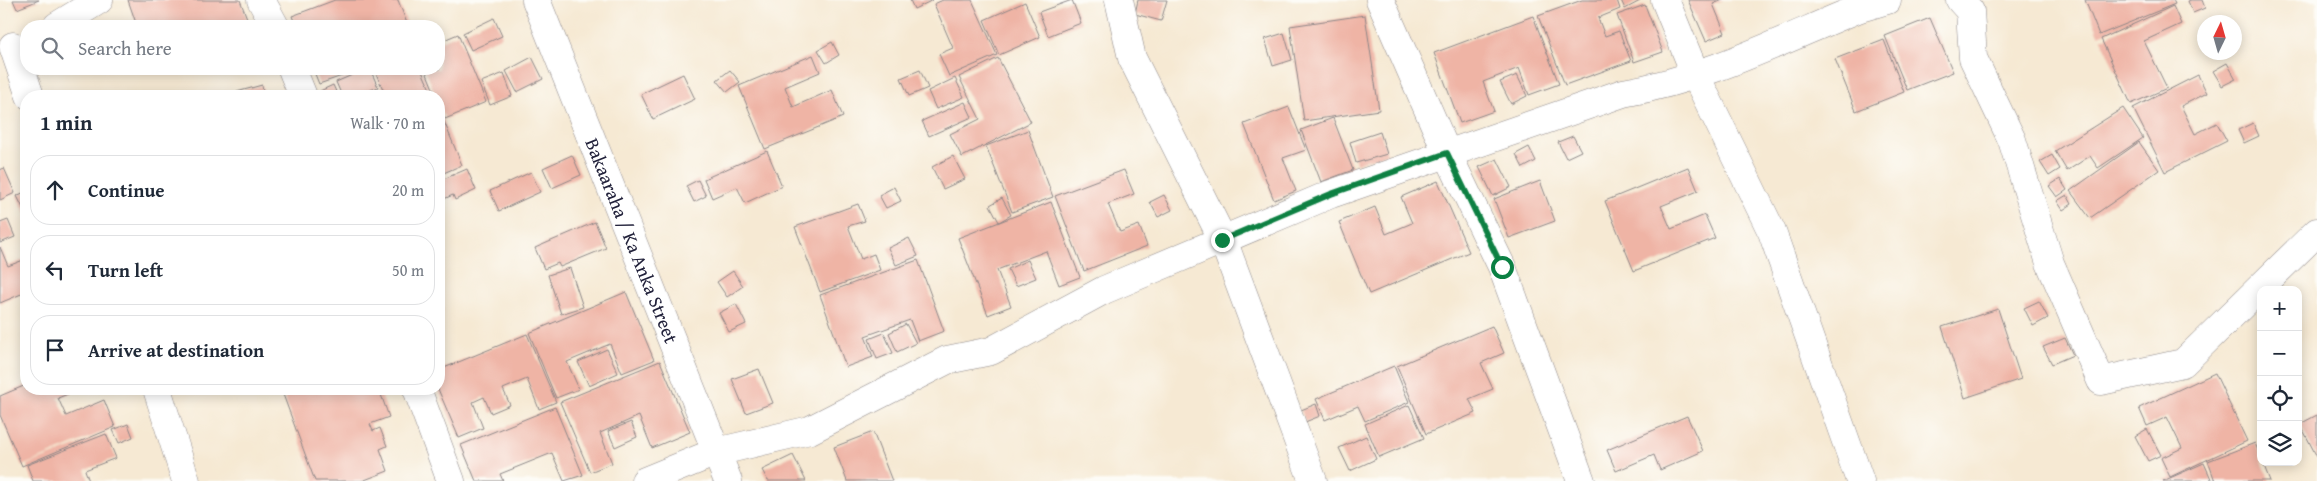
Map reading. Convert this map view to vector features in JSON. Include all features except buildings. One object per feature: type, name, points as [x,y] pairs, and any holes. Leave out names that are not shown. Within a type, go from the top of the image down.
[{"type":"street","points":[[67,20],[100,0]]},
{"type":"street","points":[[261,0],[272,20]]},
{"type":"street","name":"Bakaaraha / Ka Anka Street","points":[[536,0],[728,481]]},
{"type":"street","points":[[1119,0],[1132,58],[1222,240],[1313,481]]},
{"type":"street","points":[[1380,0],[1447,153],[1502,267],[1581,481]]},
{"type":"street","points":[[1665,0],[1696,76],[1772,232],[1860,481]]},
{"type":"street","points":[[645,481],[716,452],[810,430],[947,360],[991,351],[1104,290],[1331,194],[1623,93],[1696,76],[1860,8],[1886,0]]},
{"type":"street","points":[[1960,0],[1970,11],[1973,58],[2012,140],[2050,263],[2102,381],[2183,362],[2317,232]]},
{"type":"street","points":[[13,46],[20,67]]},
{"type":"street","points":[[23,75],[28,90]]},
{"type":"street","points":[[294,75],[301,90]]},
{"type":"street","points":[[159,395],[186,481]]},
{"type":"street","points":[[420,395],[451,481]]},
{"type":"route","points":[[1222,240],[1331,194],[1447,153],[1502,267]]}]
